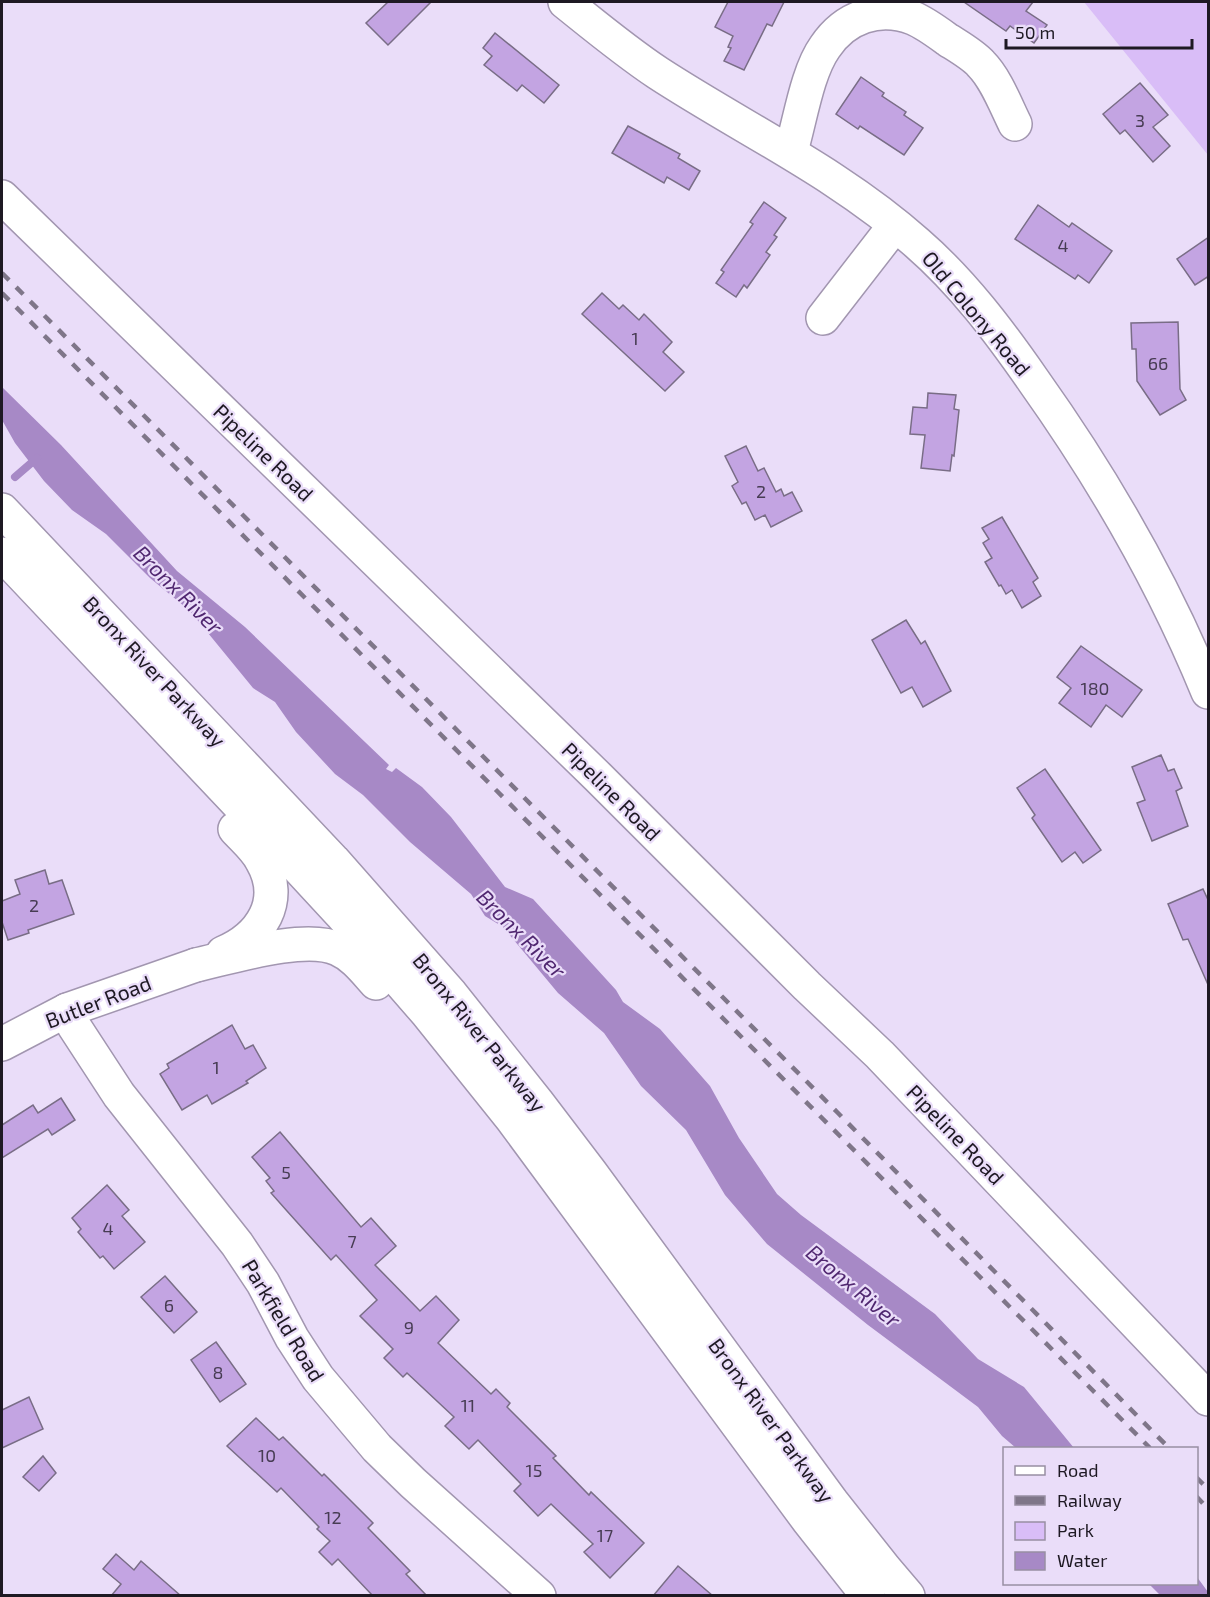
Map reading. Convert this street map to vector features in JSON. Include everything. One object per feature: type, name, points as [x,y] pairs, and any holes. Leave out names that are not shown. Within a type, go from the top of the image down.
[{"type":"main road","name":"Old Colony Road","points":[[566,2],[615,42],[656,71],[791,151],[895,225],[925,250],[973,301],[1008,344],[1096,473],[1137,545],[1209,692]]},
{"type":"main road","points":[[791,151],[818,58],[825,46],[849,22],[864,15],[882,12],[914,18],[981,64],[1001,94],[1015,124]]},
{"type":"main road","name":"Pipeline Road","points":[[2,197],[590,769],[879,1055],[1209,1399]]},
{"type":"main road","points":[[823,318],[895,225]]},
{"type":"main road","name":"Bronx River Parkway","points":[[2,510],[333,860],[444,986],[537,1102],[832,1502],[908,1596]]},
{"type":"main road","name":"Bronx River Parkway","points":[[2,554],[278,846],[400,982],[512,1119],[821,1537],[868,1596]]},
{"type":"main road","points":[[126,687],[194,783],[258,854],[263,861],[271,885],[267,915],[254,933],[238,947],[196,965]]},
{"type":"main road","points":[[196,965],[301,944],[322,944],[347,954],[363,968],[480,1108],[621,1267]]},
{"type":"main road","name":"Butler Road","points":[[2,1044],[67,1010],[196,965]]},
{"type":"main road","name":"Parkfield Road","points":[[67,1010],[74,1026],[119,1095],[237,1244],[263,1283],[292,1338],[318,1378],[377,1448],[539,1596]]},
{"type":"green space","points":[[1084,2],[1208,2],[1208,155]]},
{"type":"water","name":"Bronx River","points":[[2,387],[61,445],[177,571],[245,627],[389,765],[386,769],[392,772],[396,768],[422,787],[451,817],[505,887],[533,899],[616,990],[623,1002],[660,1029],[710,1086],[739,1138],[777,1194],[801,1215],[935,1314],[978,1359],[1024,1387],[1073,1447],[1015,1447],[1002,1436],[978,1407],[868,1325],[767,1244],[725,1195],[686,1130],[641,1086],[604,1033],[558,993],[503,927],[485,916],[471,894],[410,842],[363,795],[335,774],[296,732],[275,702],[253,688],[190,611],[150,578],[106,534],[72,510],[44,481],[15,443],[2,420]]},
{"type":"water","points":[[1198,1578],[1208,1592],[1208,1595],[1160,1595],[1150,1585],[1198,1585]]},
{"type":"building","points":[[388,2],[431,2],[388,45],[366,23]]},
{"type":"building","points":[[728,2],[784,2],[772,26],[767,24],[744,70],[724,61],[731,48],[728,47],[733,36],[715,27]]},
{"type":"building","points":[[964,2],[1033,2],[1026,11],[1047,25],[1034,43],[1010,26],[1006,31]]},
{"type":"building","points":[[495,33],[559,85],[544,103],[522,85],[517,91],[484,65],[492,56],[483,48]]},
{"type":"building","points":[[861,77],[884,93],[882,96],[906,112],[904,115],[923,128],[904,155],[860,126],[858,129],[836,114]]},
{"type":"building","points":[[1140,83],[1168,115],[1153,127],[1170,146],[1153,162],[1125,130],[1120,134],[1103,114]]},
{"type":"building","points":[[628,126],[680,154],[678,158],[700,171],[689,190],[667,177],[664,183],[612,153]]},
{"type":"building","points":[[764,202],[786,218],[774,235],[777,237],[766,252],[770,255],[747,288],[744,285],[736,297],[716,283],[724,272],[721,270],[753,224],[750,222]]},
{"type":"building","points":[[1038,205],[1069,227],[1072,223],[1112,251],[1089,283],[1078,275],[1075,279],[1015,239]]},
{"type":"building","points":[[1209,237],[1209,276],[1195,285],[1177,259]]},
{"type":"building","points":[[602,293],[619,309],[623,305],[639,320],[644,314],[672,342],[663,352],[684,372],[665,391],[582,314]]},
{"type":"building","points":[[1178,322],[1180,389],[1186,400],[1160,415],[1137,381],[1136,349],[1132,349],[1131,323]]},
{"type":"building","points":[[928,393],[956,395],[954,409],[959,410],[950,471],[921,468],[925,435],[910,434],[913,407],[927,408]]},
{"type":"building","points":[[746,446],[758,471],[764,468],[776,492],[781,489],[784,496],[792,492],[802,511],[771,527],[765,515],[755,520],[746,502],[742,504],[732,486],[738,482],[725,456]]},
{"type":"building","points":[[1002,517],[1038,578],[1033,582],[1041,596],[1022,608],[1012,590],[1006,594],[1001,585],[999,586],[985,562],[992,558],[983,543],[989,539],[982,528]]},
{"type":"building","points":[[906,620],[921,644],[925,641],[951,691],[923,707],[912,687],[901,693],[872,640]]},
{"type":"building","points":[[1081,646],[1142,690],[1122,717],[1106,705],[1091,727],[1059,703],[1071,688],[1057,677]]},
{"type":"building","points":[[1161,755],[1168,771],[1174,769],[1182,788],[1176,791],[1188,826],[1152,841],[1137,803],[1145,800],[1132,767]]},
{"type":"building","points":[[1045,769],[1101,850],[1083,863],[1075,852],[1062,862],[1032,818],[1035,815],[1017,788]]},
{"type":"building","points":[[45,870],[49,884],[62,880],[74,914],[28,930],[29,933],[8,940],[2,922],[2,901],[20,894],[15,880]]},
{"type":"building","points":[[1203,889],[1209,902],[1209,987],[1188,939],[1183,940],[1168,904]]},
{"type":"building","points":[[232,1025],[245,1049],[253,1045],[266,1068],[246,1081],[248,1083],[212,1104],[207,1095],[182,1110],[160,1074],[169,1068],[167,1064]]},
{"type":"building","points":[[61,1098],[75,1120],[52,1135],[48,1129],[2,1158],[2,1125],[33,1105],[38,1113]]},
{"type":"building","points":[[280,1132],[361,1227],[371,1218],[396,1246],[375,1265],[420,1311],[436,1296],[459,1320],[438,1343],[491,1394],[496,1389],[510,1403],[507,1407],[556,1456],[553,1458],[589,1495],[591,1492],[644,1543],[610,1578],[584,1552],[593,1544],[551,1504],[538,1516],[514,1491],[521,1484],[478,1440],[469,1449],[445,1426],[454,1417],[407,1373],[403,1377],[384,1358],[393,1349],[360,1316],[377,1300],[336,1255],[331,1260],[271,1193],[274,1191],[266,1181],[270,1178],[252,1157]]},
{"type":"building","points":[[107,1185],[129,1210],[122,1216],[145,1242],[114,1269],[103,1256],[100,1258],[78,1232],[81,1229],[72,1218]]},
{"type":"building","points":[[165,1276],[197,1312],[174,1333],[141,1297]]},
{"type":"building","points":[[216,1342],[246,1384],[220,1402],[191,1360]]},
{"type":"building","points":[[29,1397],[43,1429],[2,1448],[2,1410]]},
{"type":"building","points":[[256,1418],[279,1440],[283,1437],[373,1523],[368,1528],[410,1571],[406,1574],[427,1596],[373,1596],[338,1559],[332,1565],[319,1552],[330,1541],[317,1529],[319,1527],[281,1488],[277,1492],[227,1446]]},
{"type":"building","points":[[43,1456],[56,1473],[39,1491],[23,1477]]},
{"type":"building","points":[[116,1554],[134,1570],[141,1561],[181,1596],[111,1596],[121,1584],[103,1569]]},
{"type":"building","points":[[678,1566],[713,1596],[653,1596]]},
{"type":"waterway","points":[[15,477],[37,458]]},
{"type":"railway","points":[[2,273],[1168,1447]]},
{"type":"railway","points":[[2,293],[1149,1447]]},
{"type":"railway","points":[[1198,1479],[1208,1489]]},
{"type":"railway","points":[[1198,1498],[1208,1509]]}]
